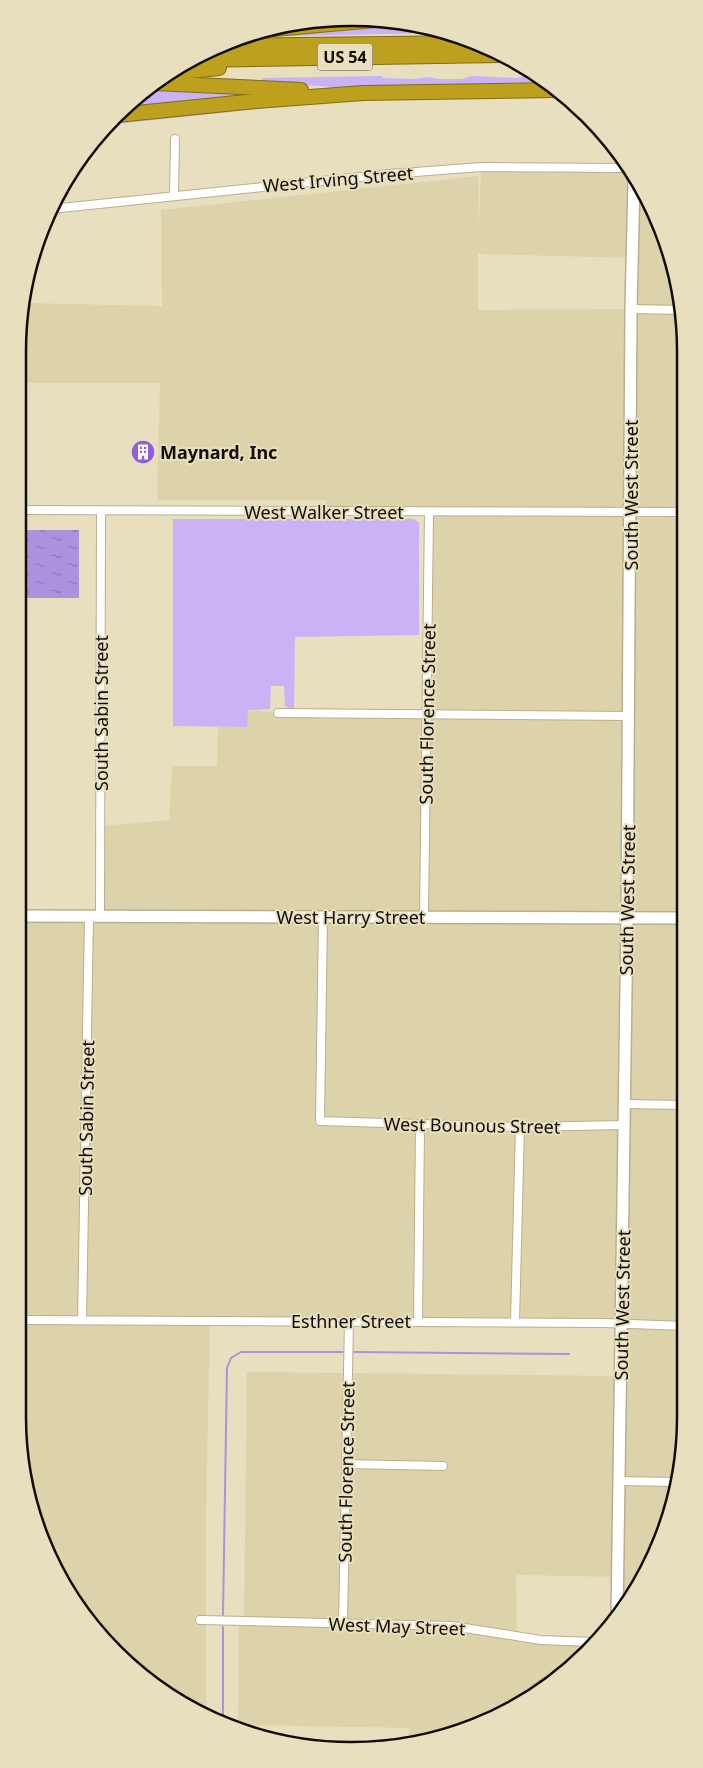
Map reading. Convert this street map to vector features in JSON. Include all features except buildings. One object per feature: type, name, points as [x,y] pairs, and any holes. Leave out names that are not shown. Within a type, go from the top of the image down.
[{"type":"highway","name":"US 54","points":[[242,46],[454,43]]},
{"type":"highway","name":"US 54","points":[[209,60],[485,55]]},
{"type":"highway","points":[[187,71],[231,67],[448,56]]},
{"type":"highway","points":[[167,84],[363,93]]},
{"type":"highway","points":[[130,114],[266,100],[363,93],[545,90]]},
{"type":"main road","name":"South West Street","points":[[617,1604],[620,1324],[628,918],[631,309],[634,190]]},
{"type":"main road","name":"West Harry Street","points":[[26,916],[677,918]]},
{"type":"street","points":[[174,196],[175,139]]},
{"type":"street","name":"West Irving Street","points":[[60,208],[373,175],[481,167],[620,168]]},
{"type":"street","points":[[631,309],[674,310]]},
{"type":"street","name":"West Walker Street","points":[[26,510],[677,512]]},
{"type":"street","name":"South Sabin Street","points":[[82,1320],[94,916],[101,511]]},
{"type":"street","name":"South Florence Street","points":[[424,917],[428,512]]},
{"type":"street","points":[[278,713],[629,716]]},
{"type":"street","name":"West Bounous Street","points":[[323,916],[320,1121],[520,1127],[624,1124]]},
{"type":"street","points":[[625,1104],[677,1105]]},
{"type":"street","points":[[418,1322],[420,1125]]},
{"type":"street","points":[[515,1322],[520,1127]]},
{"type":"street","name":"Esthner Street","points":[[26,1320],[515,1322],[677,1326]]},
{"type":"street","name":"South Florence Street","points":[[343,1623],[349,1322]]},
{"type":"street","points":[[346,1464],[444,1466]]},
{"type":"street","points":[[619,1481],[671,1482]]},
{"type":"street","name":"West May Street","points":[[200,1620],[452,1626],[541,1640],[585,1642]]},
{"type":"shaded area","points":[[352,26],[394,29],[421,33],[284,36],[283,33],[288,32]]},
{"type":"shaded area","points":[[382,76],[383,78],[414,79],[428,77],[462,79],[472,76],[518,78],[524,76],[534,82],[332,87],[261,82],[263,78]]},
{"type":"shaded area","points":[[159,89],[266,93],[135,109]]},
{"type":"shaded area","points":[[363,98],[120,124],[125,119],[300,101]]},
{"type":"shaded area","points":[[481,167],[620,168],[652,227],[671,288],[677,352],[677,1416],[671,1480],[652,1541],[633,1579],[617,1604],[618,1577],[516,1575],[517,1636],[586,1641],[549,1675],[514,1698],[476,1717],[436,1731],[409,1737],[409,1728],[250,1725],[238,1721],[239,1621],[244,1621],[247,1372],[620,1376],[620,1324],[210,1321],[206,1513],[206,1707],[171,1687],[137,1661],[93,1614],[70,1579],[51,1541],[37,1501],[32,1480],[27,1438],[26,916],[100,916],[101,826],[169,820],[172,766],[217,766],[218,727],[246,727],[248,710],[278,713],[427,714],[429,512],[329,512],[325,500],[157,500],[160,383],[26,383],[27,330],[30,303],[162,306],[161,210],[478,176],[479,226]],"holes":[[[478,254],[632,258],[631,309],[478,310]]]},
{"type":"shaded area","points":[[173,519],[414,519],[419,523],[419,635],[295,637],[294,710],[285,706],[284,686],[271,686],[270,709],[248,710],[247,727],[173,726]]},
{"type":"water","points":[[26,530],[79,530],[79,598],[26,598]]},
{"type":"waterway","points":[[223,1615],[227,1368],[231,1358],[241,1352],[343,1352]]},
{"type":"waterway","points":[[354,1352],[569,1354]]},
{"type":"waterway","points":[[223,1627],[223,1715]]},
{"type":"place","name":"Maynard, Inc","points":[[143,452]]}]
